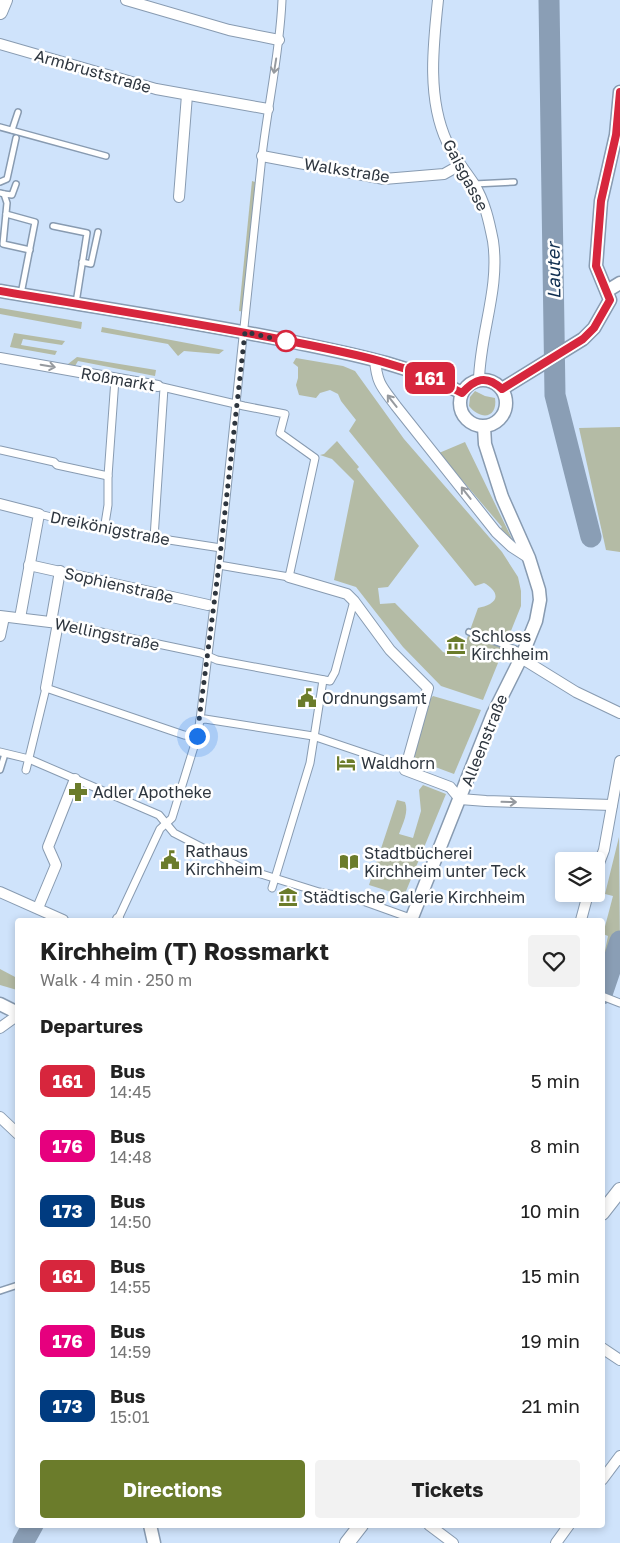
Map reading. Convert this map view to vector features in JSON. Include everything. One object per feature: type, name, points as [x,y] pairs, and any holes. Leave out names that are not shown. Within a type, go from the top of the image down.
[{"type":"main road","points":[[0,12],[5,0]]},
{"type":"main road","points":[[605,1209],[620,1190]]},
{"type":"main road","points":[[347,1543],[359,1528]]},
{"type":"street","points":[[126,0],[151,4],[229,30],[279,40]]},
{"type":"street","points":[[120,918],[160,829],[172,818],[197,736],[200,720],[245,332],[262,156],[279,40],[282,0]]},
{"type":"street","name":"Gaisgasse","points":[[438,0],[433,70],[434,94],[439,118],[447,142],[460,165],[474,184],[487,210],[493,243],[495,271],[478,380]]},
{"type":"street","name":"Armbruststraße","points":[[0,44],[126,81],[187,95],[268,109]]},
{"type":"street","points":[[502,389],[583,339],[594,328],[610,300],[596,266],[601,201],[618,135],[620,92]]},
{"type":"street","points":[[179,197],[187,95]]},
{"type":"street","name":"Walkstraße","points":[[262,156],[384,179],[444,174],[460,165]]},
{"type":"street","points":[[607,291],[620,283]]},
{"type":"street","points":[[0,291],[245,332],[343,352],[429,377],[462,393]]},
{"type":"street","name":"Roßmarkt","points":[[0,358],[161,387],[285,414],[280,433],[314,458],[289,577]]},
{"type":"street","points":[[375,360],[376,376],[380,385],[396,406],[496,532],[512,547],[529,558]]},
{"type":"street","points":[[104,530],[108,506],[114,379]]},
{"type":"street","points":[[478,380],[487,380],[495,383],[502,389],[506,400],[505,413],[496,422],[484,427],[474,425],[466,419],[461,410],[460,400],[462,393],[470,384],[478,380]]},
{"type":"street","points":[[154,538],[161,387]]},
{"type":"street","name":"Alleenstraße","points":[[413,918],[493,714],[522,655],[536,620],[540,600],[539,590],[529,558],[502,497],[485,444],[484,427]]},
{"type":"street","points":[[0,450],[108,476]]},
{"type":"street","name":"Dreikönigstraße","points":[[0,504],[104,530],[221,548]]},
{"type":"street","points":[[20,618],[39,514]]},
{"type":"street","name":"Sophienstraße","points":[[29,565],[208,605]]},
{"type":"street","points":[[219,565],[289,577],[348,594],[390,650],[428,688],[406,770]]},
{"type":"street","points":[[26,770],[46,688],[60,571]]},
{"type":"street","points":[[272,888],[310,763],[323,680],[330,680],[335,672],[354,601]]},
{"type":"street","name":"Wellingstraße","points":[[0,636],[2,617],[54,622],[201,653],[217,660],[323,680]]},
{"type":"street","points":[[522,655],[576,692],[620,713]]},
{"type":"street","points":[[46,688],[184,735],[197,736]]},
{"type":"street","points":[[200,720],[313,736],[402,766],[406,770],[450,787],[460,799],[612,804]]},
{"type":"street","points":[[3,753],[29,759],[159,815],[174,833],[242,868],[319,892],[360,900],[410,918]]},
{"type":"street","points":[[603,852],[620,761]]},
{"type":"street","points":[[38,908],[56,865],[48,847],[75,779]]},
{"type":"street","points":[[0,892],[59,918]]},
{"type":"street","points":[[582,918],[586,902]]},
{"type":"street","points":[[605,997],[620,1003]]},
{"type":"street","points":[[0,1002],[15,1003]]},
{"type":"street","points":[[0,1002],[15,1012]]},
{"type":"street","points":[[0,1028],[15,1016]]},
{"type":"street","points":[[0,1116],[15,1131]]},
{"type":"street","points":[[605,1350],[620,1360]]},
{"type":"street","points":[[605,1476],[620,1456]]},
{"type":"street","points":[[151,1528],[154,1543]]},
{"type":"street","points":[[433,1528],[453,1543]]},
{"type":"street","points":[[556,1543],[567,1528]]},
{"type":"lane","points":[[12,130],[18,112]]},
{"type":"lane","points":[[0,127],[106,156]]},
{"type":"lane","points":[[0,182],[7,179],[16,138]]},
{"type":"lane","points":[[474,184],[514,182]]},
{"type":"lane","points":[[2,194],[12,195],[16,184]]},
{"type":"lane","points":[[2,194],[7,203],[3,244],[30,250]]},
{"type":"lane","points":[[6,214],[35,222],[21,294]]},
{"type":"lane","points":[[54,226],[87,233],[76,304]]},
{"type":"lane","points":[[82,262],[91,264],[98,232]]},
{"type":"lane","points":[[469,632],[522,655]]},
{"type":"lane","points":[[0,770],[3,753]]},
{"type":"lane","points":[[0,1292],[15,1286]]},
{"type":"green space","points":[[252,181],[255,182],[245,312],[239,311]]},
{"type":"green space","points":[[0,308],[82,322],[81,329],[0,314]]},
{"type":"green space","points":[[102,327],[224,350],[219,354],[184,351],[178,356],[168,344],[101,332]]},
{"type":"green space","points":[[14,333],[65,341],[62,345],[23,339],[21,345],[57,351],[55,355],[10,347]]},
{"type":"green space","points":[[77,357],[156,370],[155,376],[78,361],[75,366],[68,364]]},
{"type":"green space","points":[[296,358],[343,366],[355,371],[404,439],[502,552],[518,577],[521,591],[521,606],[483,700],[441,686],[403,647],[356,587],[334,580],[354,481],[332,459],[320,455],[324,454],[337,441],[419,546],[388,587],[378,588],[380,604],[395,603],[443,652],[460,658],[478,608],[489,605],[495,598],[493,590],[484,583],[475,586],[349,431],[356,420],[341,401],[338,394],[330,390],[320,393],[316,398],[299,395],[296,385],[298,367],[293,363]]},
{"type":"green space","points":[[475,391],[495,398],[494,410],[488,415],[479,414],[469,406],[470,397]]},
{"type":"green space","points":[[620,427],[620,552],[606,550],[579,428]]},
{"type":"green space","points":[[465,442],[515,545],[499,530],[502,527],[439,453]]},
{"type":"green space","points":[[433,696],[481,710],[454,774],[411,758],[429,700]]},
{"type":"green space","points":[[423,785],[446,794],[404,896],[369,885],[397,800],[405,802],[406,806],[405,818],[399,834],[413,838],[421,811],[419,790]]},
{"type":"green space","points":[[619,837],[620,953],[614,979],[605,976],[605,950],[608,936],[605,935],[605,926],[613,896],[605,894]]},
{"type":"green space","points":[[0,969],[15,977],[15,989],[0,985]]},
{"type":"waterway","name":"Lauter","points":[[549,0],[555,395],[591,537]]},
{"type":"waterway","name":"Lauter","points":[[605,985],[620,941]]},
{"type":"waterway","name":"Lauter","points":[[23,1543],[31,1528]]},
{"type":"bus line","name":"161","points":[[0,291],[228,329],[343,352],[429,377],[462,393],[470,384],[478,380],[487,380],[495,383],[502,389],[587,336],[594,328],[610,300],[596,266],[601,201],[616,135],[620,92]]},
{"type":"place","name":"Schloss Kirchheim","points":[[456,645]]},
{"type":"place","name":"Ordnungsamt","points":[[307,698]]},
{"type":"place","name":"Waldhorn","points":[[346,763]]},
{"type":"place","name":"Adler Apotheke","points":[[78,792]]},
{"type":"place","name":"Rathaus Kirchheim","points":[[170,860]]},
{"type":"place","name":"Stadtbücherei Kirchheim unter Teck","points":[[349,862]]},
{"type":"place","name":"Städtische Galerie Kirchheim","points":[[288,897]]},
{"type":"route","points":[[197,736],[219,565],[245,332],[286,341]]}]
